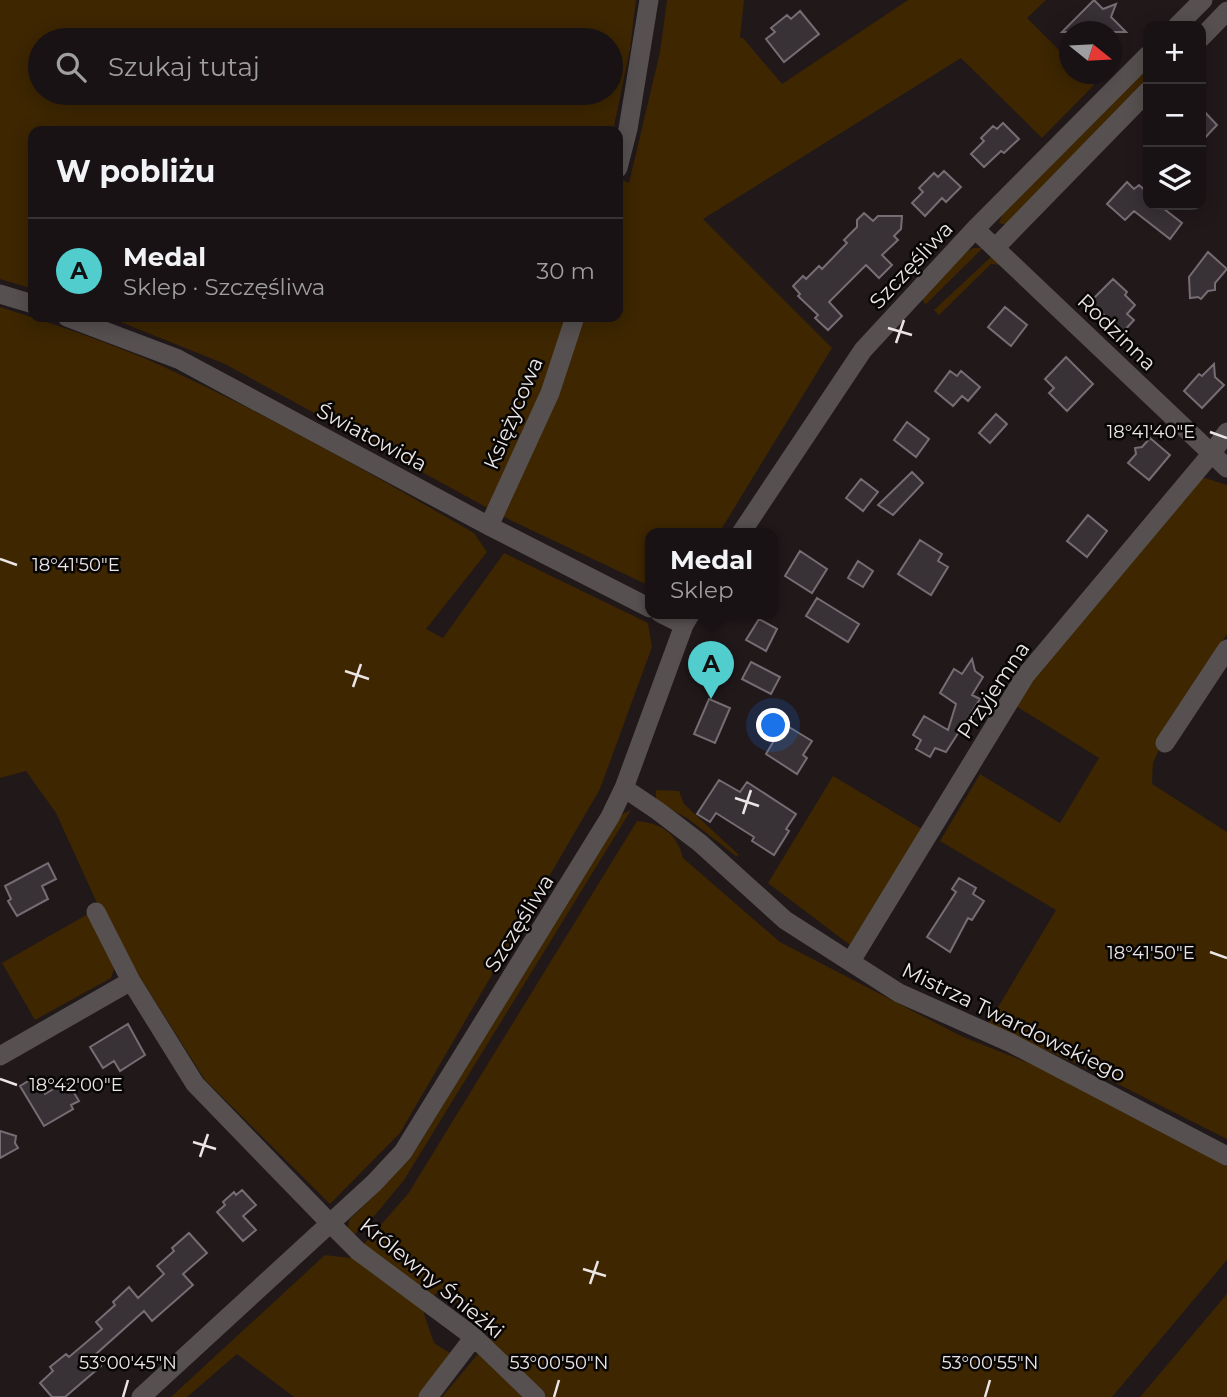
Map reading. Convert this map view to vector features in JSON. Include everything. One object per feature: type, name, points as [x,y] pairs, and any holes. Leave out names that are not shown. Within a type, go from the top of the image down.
[{"type":"street","points":[[623,148],[649,0]]},
{"type":"street","points":[[1182,21],[1203,0]]},
{"type":"street","points":[[1206,33],[1227,11]]},
{"type":"street","name":"Szczęśliwa","points":[[744,528],[863,350],[975,229],[1143,60]]},
{"type":"street","points":[[995,248],[1143,96]]},
{"type":"street","name":"Rodzinna","points":[[975,229],[1227,468]]},
{"type":"street","points":[[0,294],[28,302]]},
{"type":"street","name":"Światowida","points":[[80,322],[177,359],[489,526],[645,605]]},
{"type":"street","name":"Księżycowa","points":[[489,526],[550,393],[573,322]]},
{"type":"street","name":"Przyjemna","points":[[851,961],[1026,676],[1227,432]]},
{"type":"street","name":"Szczęśliwa","points":[[141,1397],[386,1171],[410,1142],[600,835],[624,788],[687,619]]},
{"type":"street","points":[[1165,743],[1227,649]]},
{"type":"street","name":"Mistrza Twardowskiego","points":[[624,788],[700,843],[785,920],[899,993],[1011,1043],[1227,1156]]},
{"type":"street","points":[[96,912],[131,981],[195,1084],[330,1224]]},
{"type":"street","points":[[0,1056],[131,981]]},
{"type":"street","name":"Królewny Śnieżki","points":[[330,1224],[358,1251],[474,1337],[536,1397]]},
{"type":"street","points":[[428,1397],[474,1337]]},
{"type":"shaded area","points":[[0,0],[636,0],[623,83],[623,28],[28,28],[28,105],[618,105],[614,126],[28,126],[28,287],[0,279]]},
{"type":"shaded area","points":[[667,0],[744,0],[740,38],[743,38],[782,84],[908,0],[1046,0],[1027,18],[1059,50],[1059,84],[1094,85],[1042,138],[961,58],[703,219],[832,348],[722,528],[645,528],[645,584],[504,517],[225,364],[120,322],[623,322],[623,180],[629,183],[660,52]]},
{"type":"shaded area","points":[[1143,72],[1143,90],[1006,225],[999,223],[1003,212]]},
{"type":"shaded area","points":[[983,248],[926,304],[923,302],[923,297],[967,251]]},
{"type":"shaded area","points":[[991,257],[1003,265],[991,264],[939,315],[934,310]]},
{"type":"shaded area","points":[[0,307],[28,316],[28,322],[46,322],[121,349],[200,384],[319,446],[474,533],[487,552],[426,629],[443,638],[504,553],[648,623],[652,647],[600,789],[400,1133],[330,1204],[205,1080],[107,925],[56,813],[26,771],[0,778]]},
{"type":"shaded area","points":[[1202,477],[1227,485],[1227,634],[1176,711],[1153,763],[1152,784],[1227,832],[1227,1139],[1090,1070],[988,1024],[1056,910],[940,841],[980,774],[1060,823],[1099,758],[1016,706],[1034,678]]},
{"type":"shaded area","points":[[833,776],[922,829],[850,945],[768,883]]},
{"type":"shaded area","points":[[656,790],[679,791],[684,804],[739,855],[736,856],[687,818],[656,802]]},
{"type":"shaded area","points":[[631,810],[404,1180],[376,1214],[353,1236],[348,1228],[349,1220],[387,1183],[420,1143],[618,816]]},
{"type":"shaded area","points":[[637,821],[653,824],[667,831],[677,842],[683,858],[780,942],[961,1036],[1049,1071],[1227,1166],[1227,1260],[1112,1397],[442,1397],[498,1330],[438,1290],[433,1299],[363,1245],[408,1194]]},
{"type":"shaded area","points":[[88,914],[115,966],[111,978],[35,1020],[2,963]]},
{"type":"shaded area","points":[[353,1253],[422,1308],[434,1343],[450,1353],[418,1397],[294,1397],[237,1354],[187,1397],[171,1397],[325,1255],[350,1258]]},
{"type":"shaded area","points":[[1227,1294],[1227,1397],[1140,1397]]},
{"type":"building","points":[[1094,0],[1103,9],[1116,4],[1111,17],[1115,21],[1073,21]]},
{"type":"building","points":[[800,11],[819,34],[784,62],[766,39],[775,32],[771,28],[787,15],[791,19]]},
{"type":"building","points":[[1206,113],[1217,125],[1206,137]]},
{"type":"building","points":[[1003,123],[1019,139],[984,167],[971,154],[984,141],[981,138],[993,126],[997,129]]},
{"type":"building","points":[[944,171],[961,187],[946,202],[942,198],[925,216],[912,203],[923,192],[919,188],[934,173],[938,177]]},
{"type":"building","points":[[1127,182],[1134,189],[1139,185],[1143,189],[1143,210],[1165,210],[1182,223],[1170,239],[1134,211],[1125,220],[1107,204]]},
{"type":"building","points":[[864,213],[873,221],[878,216],[902,216],[901,229],[894,236],[898,240],[882,255],[892,265],[879,278],[866,265],[829,302],[842,316],[828,330],[815,318],[818,315],[798,296],[800,294],[793,286],[803,276],[806,279],[819,266],[822,269],[847,243],[844,240],[857,227],[857,220]]},
{"type":"building","points":[[1208,252],[1227,269],[1215,283],[1215,290],[1208,291],[1201,299],[1190,298],[1189,277]]},
{"type":"building","points":[[1113,279],[1127,292],[1125,295],[1135,305],[1127,314],[1134,320],[1123,332],[1090,302]]},
{"type":"building","points":[[1005,307],[1027,325],[1011,346],[988,327]]},
{"type":"building","points":[[1066,357],[1093,384],[1067,411],[1049,393],[1054,388],[1045,379]]},
{"type":"building","points":[[1214,364],[1215,377],[1224,385],[1202,408],[1184,391],[1199,374],[1202,376]]},
{"type":"building","points":[[950,371],[957,376],[961,371],[980,387],[968,401],[962,396],[953,406],[935,391]]},
{"type":"building","points":[[996,414],[1007,424],[990,443],[979,433]]},
{"type":"building","points":[[907,422],[929,439],[916,457],[894,440]]},
{"type":"building","points":[[1150,438],[1170,455],[1149,480],[1128,463],[1136,454],[1135,448],[1142,447]]},
{"type":"building","points":[[912,472],[923,483],[893,515],[878,505]]},
{"type":"building","points":[[861,479],[878,492],[863,511],[846,498]]},
{"type":"building","points":[[1088,515],[1107,531],[1087,557],[1067,541]]},
{"type":"building","points":[[920,540],[942,554],[938,561],[948,567],[931,595],[898,574]]},
{"type":"building","points":[[800,551],[827,569],[812,593],[785,576]]},
{"type":"building","points":[[858,561],[873,571],[863,587],[848,578]]},
{"type":"building","points":[[817,598],[859,624],[848,642],[806,616]]},
{"type":"building","points":[[759,619],[777,629],[766,651],[746,640]]},
{"type":"building","points":[[972,659],[975,671],[983,677],[972,695],[980,699],[946,752],[935,748],[930,757],[916,749],[921,740],[913,735],[924,716],[948,730],[956,704],[940,693],[954,669],[962,674]]},
{"type":"building","points":[[751,662],[780,677],[771,694],[742,679]]},
{"type":"building","points":[[709,699],[730,708],[715,743],[694,734]]},
{"type":"building","points":[[784,724],[812,741],[803,755],[807,758],[797,774],[766,754]]},
{"type":"building","points":[[719,780],[740,792],[747,782],[796,814],[774,855],[752,841],[754,837],[716,813],[710,822],[697,814]]},
{"type":"building","points":[[48,863],[56,879],[42,886],[48,899],[17,916],[8,901],[11,899],[5,886]]},
{"type":"building","points":[[959,878],[976,888],[973,894],[984,901],[972,920],[968,918],[950,952],[927,937],[956,892],[952,889]]},
{"type":"building","points":[[128,1024],[145,1055],[120,1071],[114,1061],[103,1068],[90,1047]]},
{"type":"building","points":[[35,1077],[45,1094],[67,1081],[79,1101],[71,1105],[73,1109],[44,1126],[20,1086]]},
{"type":"building","points":[[0,1131],[16,1136],[15,1143],[18,1148],[0,1158]]},
{"type":"building","points":[[242,1190],[256,1205],[243,1216],[256,1230],[243,1241],[217,1212],[234,1192],[236,1195]]},
{"type":"building","points":[[189,1233],[207,1253],[183,1274],[193,1285],[152,1321],[144,1311],[96,1354],[94,1357],[101,1366],[65,1397],[52,1397],[40,1383],[53,1371],[50,1367],[66,1354],[69,1357],[102,1329],[96,1322],[115,1305],[113,1302],[129,1287],[138,1298],[164,1274],[157,1266]]},
{"type":"place","name":"Medal","points":[[711,699]]}]
